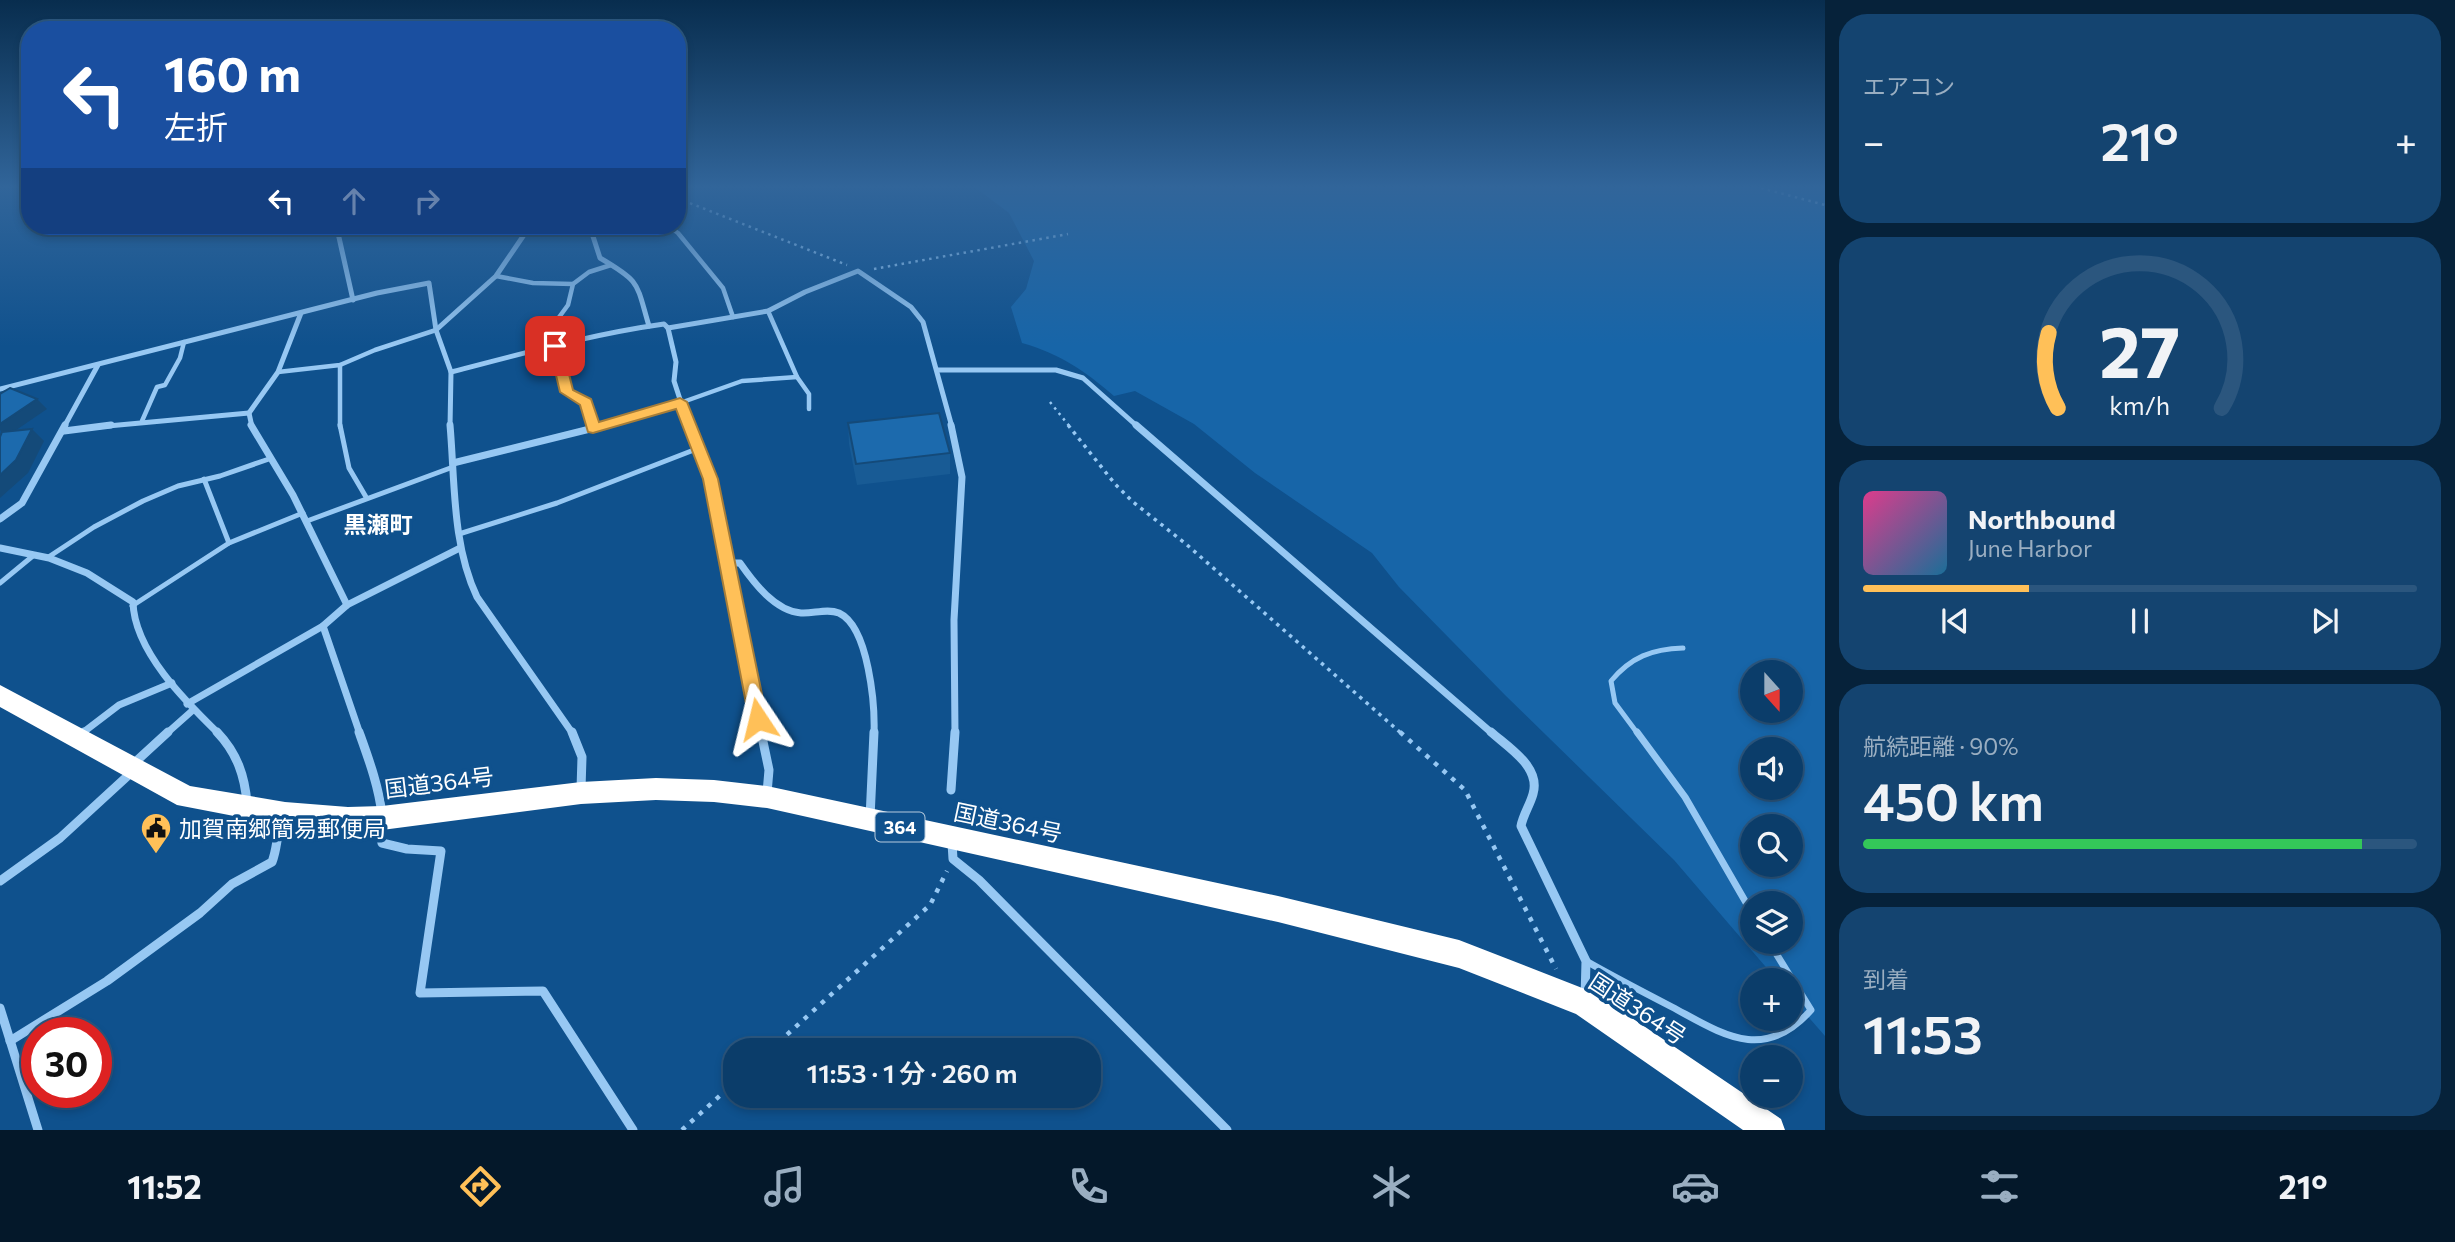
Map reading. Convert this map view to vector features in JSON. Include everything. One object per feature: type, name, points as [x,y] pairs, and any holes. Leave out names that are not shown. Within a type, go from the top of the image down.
[{"type":"highway","name":"国道364号","points":[[0,695],[186,797],[248,808],[348,819],[382,818],[581,793],[656,789],[766,797],[870,820],[952,849],[1278,909],[1459,954],[1585,1003],[1770,1130]]},
{"type":"street","points":[[340,241],[353,300]]},
{"type":"street","points":[[436,330],[496,276],[520,241]]},
{"type":"street","points":[[596,241],[600,258],[631,276],[636,283],[649,326]]},
{"type":"street","points":[[668,328],[768,311],[805,292],[858,271],[919,314],[939,370],[962,477],[954,620],[955,728],[951,790]]},
{"type":"street","points":[[0,389],[429,283],[436,330],[451,372],[449,416],[460,548],[467,576],[477,597],[574,735],[582,757],[581,793]]},
{"type":"street","points":[[301,313],[278,372],[249,413],[248,422],[303,513],[347,605]]},
{"type":"street","points":[[451,372],[562,342],[664,324],[668,328],[676,362],[674,381],[710,479],[728,563],[769,770],[766,797]]},
{"type":"street","points":[[0,519],[22,503],[98,365]]},
{"type":"street","points":[[939,370],[1056,370],[1083,378],[1186,471],[1506,745],[1534,772],[1537,785],[1522,816],[1521,826],[1586,961],[1585,1003]]},
{"type":"street","points":[[453,465],[680,402]]},
{"type":"street","points":[[64,431],[142,421],[249,413]]},
{"type":"street","points":[[0,548],[47,558],[87,573],[133,602],[131,611],[145,644],[190,707],[233,751],[246,791],[248,808]]},
{"type":"street","points":[[0,880],[60,838],[190,707],[323,626],[347,605],[460,548]]},
{"type":"street","points":[[728,563],[740,563],[759,588],[793,613],[838,613],[845,617],[861,641],[869,661],[873,696],[870,820]]},
{"type":"street","points":[[323,626],[375,778],[382,818],[379,836],[382,843],[407,849],[441,851],[419,993],[543,991],[633,1130]]},
{"type":"street","points":[[78,737],[119,705],[172,683]]},
{"type":"street","points":[[10,1041],[107,981],[200,913],[232,884],[272,862],[277,849],[276,834],[285,814]]},
{"type":"street","points":[[952,849],[979,880],[1227,1130]]},
{"type":"street","points":[[0,1008],[38,1130]]},
{"type":"lane","points":[[684,241],[723,288],[733,317]]},
{"type":"lane","points":[[496,276],[533,284],[573,284],[589,272],[611,265]]},
{"type":"lane","points":[[562,342],[557,320],[568,305],[573,284]]},
{"type":"lane","points":[[768,311],[797,377],[809,394],[810,409]]},
{"type":"lane","points":[[278,372],[340,365],[375,350],[436,330]]},
{"type":"lane","points":[[142,421],[158,387],[164,385],[180,358],[184,342]]},
{"type":"lane","points":[[555,346],[567,392],[587,402],[593,428]]},
{"type":"lane","points":[[340,365],[338,386],[342,440],[357,486],[366,497]]},
{"type":"lane","points":[[680,402],[742,381],[797,377]]},
{"type":"lane","points":[[459,534],[557,503],[699,447]]},
{"type":"lane","points":[[47,558],[94,527],[143,501],[178,486],[269,459]]},
{"type":"lane","points":[[307,522],[453,465]]},
{"type":"lane","points":[[204,479],[229,543]]},
{"type":"lane","points":[[132,606],[229,543],[303,513]]},
{"type":"lane","points":[[0,583],[34,555]]},
{"type":"lane","points":[[1683,648],[1659,648],[1638,655],[1622,665],[1611,681],[1615,703],[1685,797],[1740,892]]},
{"type":"lane","points":[[1586,961],[1722,1035],[1739,1041],[1765,1041],[1802,1021],[1811,1010],[1776,954]]},
{"type":"path","points":[[787,241],[858,271],[1026,241]]},
{"type":"path","points":[[1050,402],[1115,484],[1133,502],[1186,544],[1465,790],[1556,968],[1559,992]]},
{"type":"path","points":[[783,1038],[930,905],[952,849]]},
{"type":"path","points":[[682,1130],[723,1093]]},
{"type":"shaded area","points":[[1023,241],[1825,241],[1825,1036],[1803,1011],[1803,968],[1767,968],[1755,954],[1803,954],[1803,891],[1740,891],[1740,937],[1674,860],[1505,695],[1399,587],[1372,553],[1255,473],[1194,424],[1135,391],[1114,396],[1071,364],[1022,343],[1011,307],[1026,289],[1034,261]]},
{"type":"building","points":[[10,388],[37,399],[0,424],[0,394]]},
{"type":"building","points":[[939,413],[950,453],[856,464],[848,423]]},
{"type":"building","points":[[32,429],[16,460],[0,475],[2,432]]},
{"type":"place","name":"加賀南郷簡易郵便局","points":[[156,855]]},
{"type":"district","name":"黒瀬町","points":[[378,524]]},
{"type":"route","points":[[555,346],[567,392],[587,402],[593,428],[680,402],[710,479],[758,719]]}]
